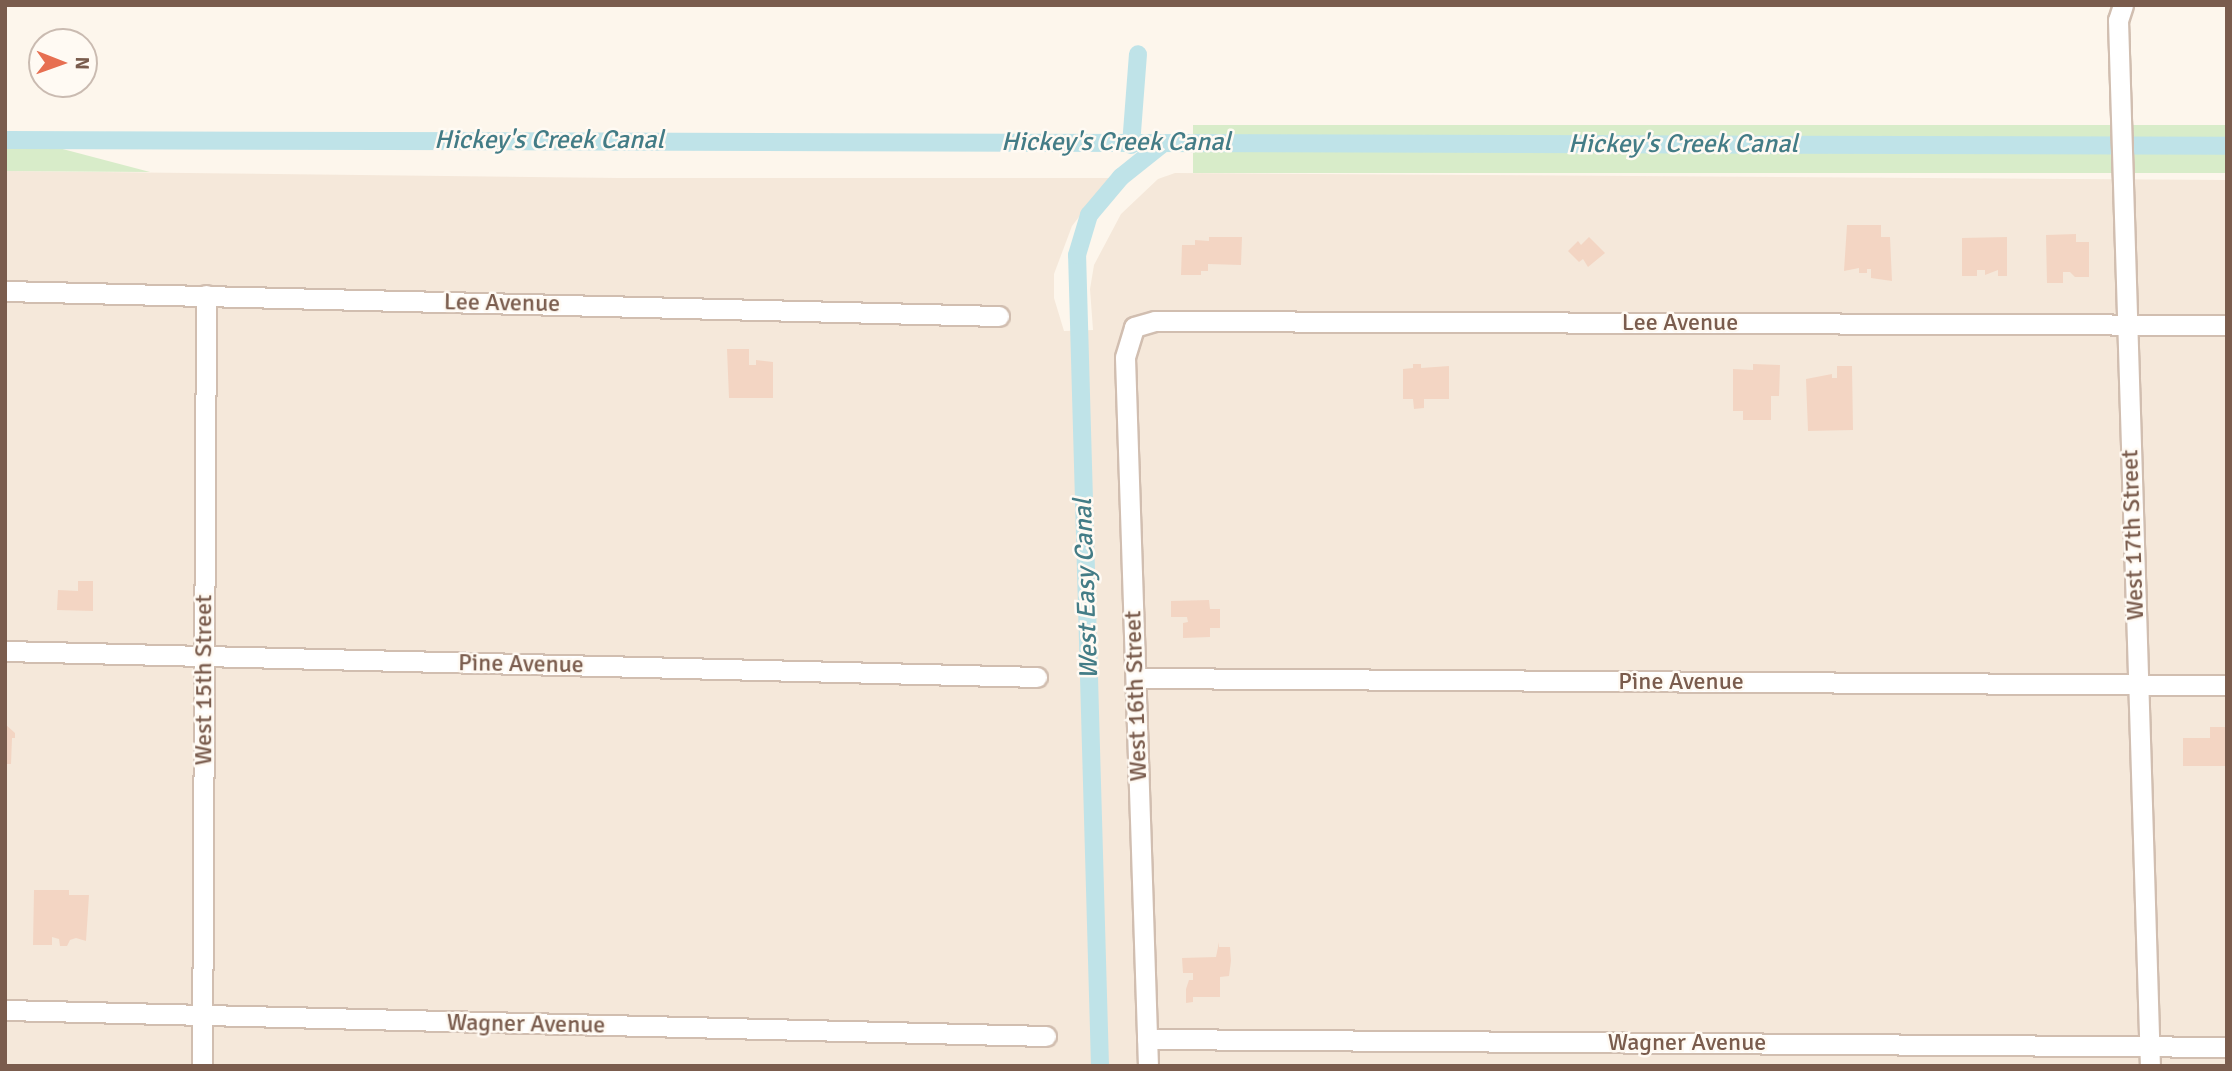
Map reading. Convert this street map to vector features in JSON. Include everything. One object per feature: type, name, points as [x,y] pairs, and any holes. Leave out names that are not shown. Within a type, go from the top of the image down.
[{"type":"street","name":"West 17th Street","points":[[2123,5],[2118,20],[2150,1056]]},
{"type":"street","name":"Lee Avenue","points":[[5,291],[999,316]]},
{"type":"street","name":"West 15th Street","points":[[202,1066],[206,295]]},
{"type":"street","name":"Lee Avenue","points":[[1134,327],[1155,321],[2227,325]]},
{"type":"street","name":"West 16th Street","points":[[1134,327],[1125,357],[1148,1066]]},
{"type":"street","name":"Pine Avenue","points":[[5,651],[1037,677]]},
{"type":"street","name":"Pine Avenue","points":[[1136,678],[2227,685]]},
{"type":"street","name":"Wagner Avenue","points":[[5,1010],[1046,1036]]},
{"type":"street","name":"Wagner Avenue","points":[[1147,1039],[2150,1056],[2227,1047]]},
{"type":"shaded area","points":[[5,171],[619,178],[1109,178],[1072,226],[1054,274],[1054,298],[1064,331],[1093,330],[1090,289],[1094,265],[1121,214],[1158,179],[1175,173],[2227,180],[2227,1066],[5,1066]]},
{"type":"green space","points":[[1193,125],[2227,125],[2227,173],[1193,173]]},
{"type":"green space","points":[[55,147],[150,172],[5,171],[5,149]]},
{"type":"building","points":[[1847,225],[1881,225],[1881,237],[1890,237],[1892,281],[1871,278],[1871,269],[1867,269],[1867,273],[1859,273],[1859,268],[1844,271]]},
{"type":"building","points":[[2076,234],[2076,242],[2089,242],[2089,277],[2075,277],[2070,272],[2063,272],[2063,283],[2047,283],[2046,235]]},
{"type":"building","points":[[1209,237],[1242,237],[1241,265],[1208,264],[1208,271],[1201,271],[1201,275],[1181,275],[1182,245],[1195,245],[1195,240],[1209,241]]},
{"type":"building","points":[[1589,237],[1605,253],[1588,267],[1583,259],[1579,262],[1568,251],[1578,241],[1581,245]]},
{"type":"building","points":[[2007,237],[2007,276],[1998,276],[1998,270],[1985,275],[1985,270],[1977,270],[1977,276],[1962,276],[1962,238]]},
{"type":"building","points":[[727,349],[749,349],[749,365],[756,365],[756,360],[773,362],[773,398],[729,398]]},
{"type":"building","points":[[1413,364],[1421,364],[1421,368],[1449,366],[1449,399],[1424,399],[1424,408],[1414,409],[1413,399],[1403,399],[1403,369],[1413,368]]},
{"type":"building","points":[[1753,364],[1780,365],[1779,396],[1771,396],[1771,420],[1743,420],[1743,411],[1733,411],[1733,369],[1753,370]]},
{"type":"building","points":[[1837,366],[1852,366],[1853,430],[1808,431],[1806,379],[1832,374],[1832,378],[1837,378]]},
{"type":"building","points":[[78,581],[93,581],[93,611],[57,610],[58,590],[78,591]]},
{"type":"building","points":[[1209,600],[1210,609],[1220,609],[1220,628],[1210,628],[1210,637],[1183,638],[1183,623],[1188,622],[1187,617],[1171,617],[1171,601]]},
{"type":"building","points":[[5,724],[15,733],[15,738],[12,738],[11,764],[5,764]]},
{"type":"building","points":[[2210,727],[2227,727],[2227,766],[2183,766],[2183,738],[2210,738]]},
{"type":"building","points":[[34,890],[69,890],[69,895],[89,895],[86,941],[76,938],[70,940],[67,946],[60,946],[59,939],[52,937],[52,945],[33,945]]},
{"type":"building","points":[[1219,942],[1219,947],[1230,947],[1231,961],[1229,976],[1220,977],[1220,997],[1193,997],[1193,1002],[1186,1003],[1186,989],[1189,980],[1193,980],[1193,973],[1183,973],[1182,958],[1216,957]]},
{"type":"waterway","points":[[1131,145],[1138,54]]},
{"type":"waterway","name":"Hickey's Creek Canal","points":[[5,140],[2227,146]]},
{"type":"waterway","name":"West Easy Canal","points":[[1100,1066],[1077,255],[1089,215],[1121,177],[1161,145]]}]
